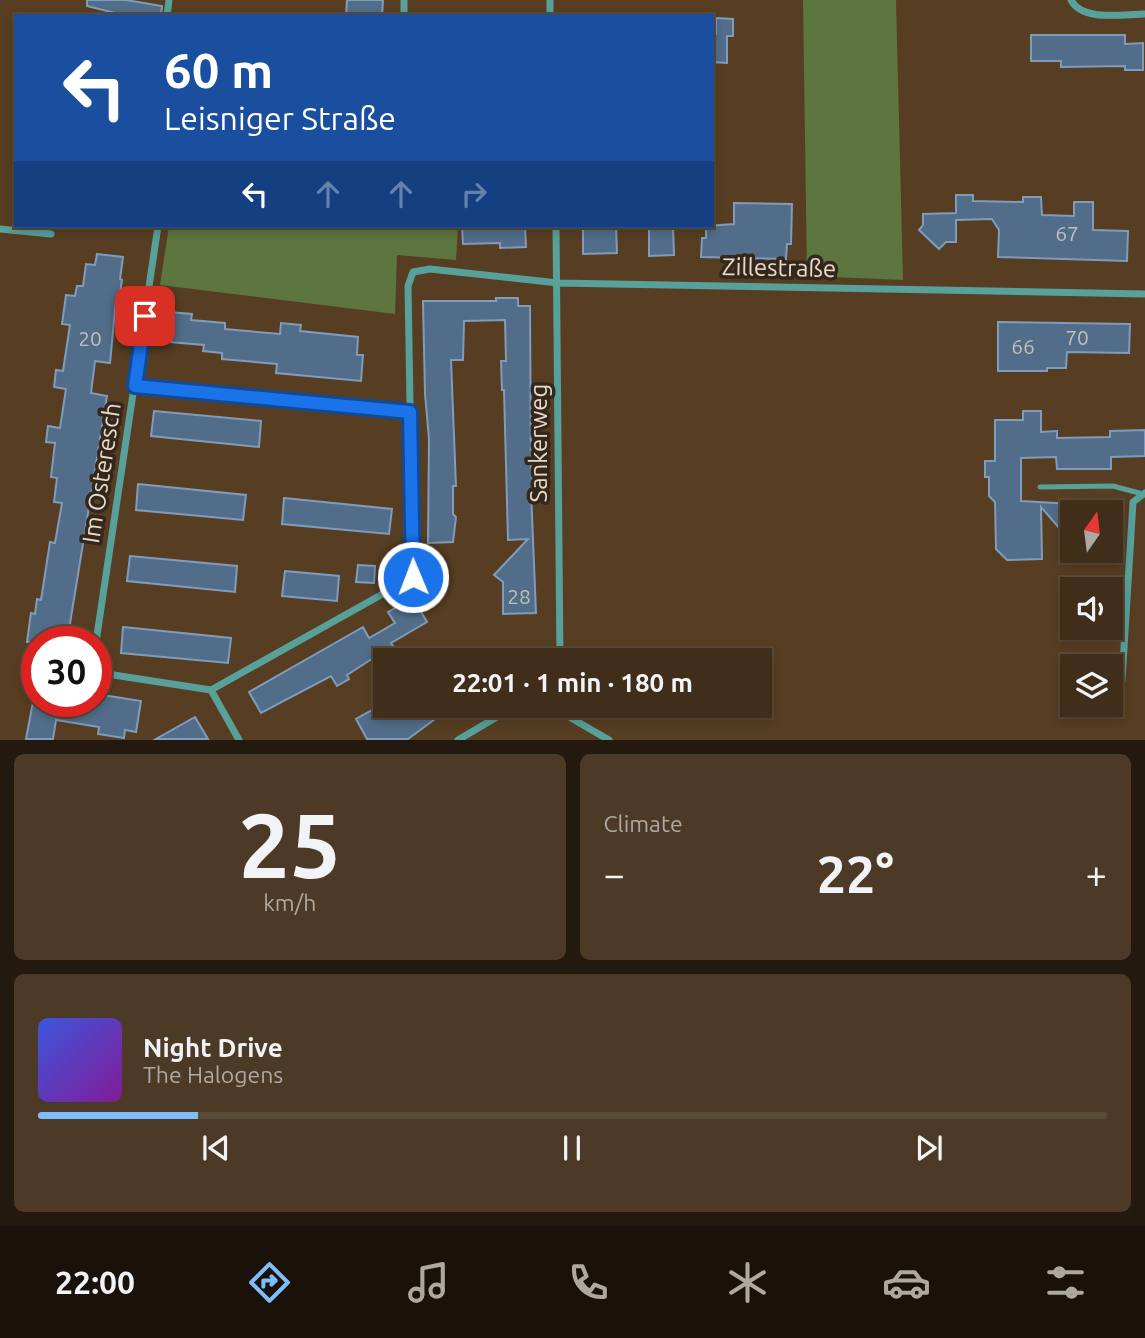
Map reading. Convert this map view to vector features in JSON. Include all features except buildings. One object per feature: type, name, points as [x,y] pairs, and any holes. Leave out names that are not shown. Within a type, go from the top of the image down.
[{"type":"street","points":[[1071,0],[1074,7],[1086,14],[1145,14]]},
{"type":"street","name":"Im Osteresch","points":[[98,626],[158,228]]},
{"type":"street","name":"Sankerweg","points":[[556,228],[560,648]]},
{"type":"street","points":[[0,229],[51,234]]},
{"type":"street","name":"Zillestraße","points":[[410,412],[408,286],[413,272],[430,269],[558,283],[1145,294]]},
{"type":"street","points":[[112,675],[211,690],[413,577],[410,412],[135,386]]},
{"type":"street","points":[[1123,664],[1133,502],[1144,493]]},
{"type":"street","points":[[211,690],[239,740]]},
{"type":"street","points":[[458,740],[495,718]]},
{"type":"street","points":[[571,718],[609,740]]},
{"type":"lane","points":[[1040,487],[1113,486],[1144,493]]},
{"type":"green space","points":[[803,0],[896,0],[903,280],[807,276]]},
{"type":"green space","points":[[169,228],[458,228],[456,260],[397,255],[395,314],[160,285]]},
{"type":"route","points":[[145,316],[135,386],[410,412],[413,577]]}]
